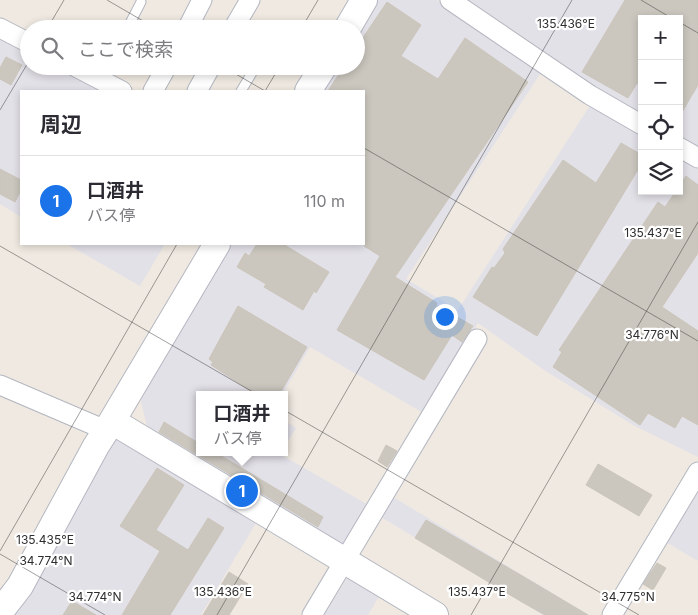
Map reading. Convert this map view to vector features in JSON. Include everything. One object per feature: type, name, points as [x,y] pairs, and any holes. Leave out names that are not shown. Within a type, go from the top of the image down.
[{"type":"street","points":[[192,20],[202,0]]},
{"type":"street","points":[[238,20],[250,0]]},
{"type":"street","points":[[352,20],[364,0]]},
{"type":"street","points":[[450,0],[590,95],[638,123]]},
{"type":"street","points":[[0,28],[20,38]]},
{"type":"street","points":[[106,75],[121,90]]},
{"type":"street","points":[[154,90],[162,75]]},
{"type":"street","points":[[198,90],[206,75]]},
{"type":"street","points":[[309,90],[318,75]]},
{"type":"street","points":[[683,149],[698,158]]},
{"type":"street","points":[[0,612],[20,586],[96,446],[215,245]]},
{"type":"street","points":[[312,615],[476,339]]},
{"type":"street","points":[[0,385],[96,426],[109,426],[345,560],[435,615]]},
{"type":"street","points":[[612,615],[698,472]]},
{"type":"lane","points":[[132,20],[141,2]]},
{"type":"lane","points":[[242,90],[251,75]]},
{"type":"shaded area","points":[[377,0],[437,0],[542,71],[406,279],[458,310],[591,104],[638,131],[638,195],[683,195],[683,157],[698,166],[698,457],[633,425],[544,370],[478,323],[425,414],[310,347],[284,391],[196,391],[196,456],[283,456],[370,506],[347,546],[341,547],[157,437],[147,426],[141,402],[144,385],[227,245],[365,245],[365,90],[323,90],[332,75],[365,75],[365,20]]},
{"type":"shaded area","points":[[468,0],[698,0],[698,147],[683,138],[683,15],[638,15],[638,112],[600,89]]},
{"type":"shaded area","points":[[0,35],[20,45],[20,75],[76,75],[104,90],[20,90],[20,216],[0,204]]},
{"type":"shaded area","points":[[69,245],[164,245],[140,286]]},
{"type":"shaded area","points":[[288,423],[296,428],[288,441]]},
{"type":"shaded area","points":[[119,439],[259,518],[201,615],[12,615],[109,443]]},
{"type":"shaded area","points":[[698,484],[698,561],[664,541]]},
{"type":"shaded area","points":[[393,497],[589,615],[543,615],[381,517]]},
{"type":"shaded area","points":[[352,576],[381,593],[368,615],[324,615],[347,578]]},
{"type":"building","points":[[625,0],[698,0],[698,85],[683,110],[683,15],[638,15],[638,83],[628,98],[582,72]]},
{"type":"building","points":[[387,2],[421,25],[401,56],[438,79],[465,38],[528,82],[395,277],[437,303],[436,305],[473,326],[462,342],[452,335],[424,380],[337,330],[380,256],[364,246],[365,90],[329,90],[338,75],[365,75],[365,35]]},
{"type":"building","points":[[6,57],[20,64],[20,69],[11,85],[0,79],[0,68]]},
{"type":"building","points":[[621,143],[638,153],[638,170],[537,336],[473,297],[492,267],[494,268],[505,253],[503,249],[563,160],[596,183]]},
{"type":"building","points":[[0,169],[20,179],[20,192],[15,202],[0,194]]},
{"type":"building","points":[[686,176],[698,185],[698,253],[662,307],[698,331],[698,425],[682,416],[675,428],[648,413],[640,425],[553,367],[562,352],[559,350],[658,202],[665,207],[673,195],[683,195],[683,180]]},
{"type":"building","points":[[256,245],[285,245],[329,272],[316,293],[314,291],[303,310],[264,287],[266,284],[237,267],[245,253],[249,256]]},
{"type":"building","points":[[238,306],[307,347],[281,391],[251,391],[211,365],[213,362],[209,359]]},
{"type":"building","points":[[164,422],[196,442],[196,454],[159,432]]},
{"type":"building","points":[[386,445],[397,451],[387,467],[378,461]]},
{"type":"building","points":[[199,456],[222,456],[323,517],[318,527]]},
{"type":"building","points":[[598,464],[652,495],[639,516],[586,485]]},
{"type":"building","points":[[157,468],[184,485],[156,530],[188,550],[208,518],[224,528],[170,615],[122,615],[160,551],[120,526]]},
{"type":"building","points":[[426,520],[588,615],[545,615],[522,602],[415,538]]},
{"type":"building","points":[[657,563],[666,568],[653,590],[643,584]]},
{"type":"building","points":[[229,572],[248,584],[229,615],[203,615]]},
{"type":"building","points":[[72,601],[96,615],[63,615]]},
{"type":"place","name":"口酒井","points":[[242,491]]}]
